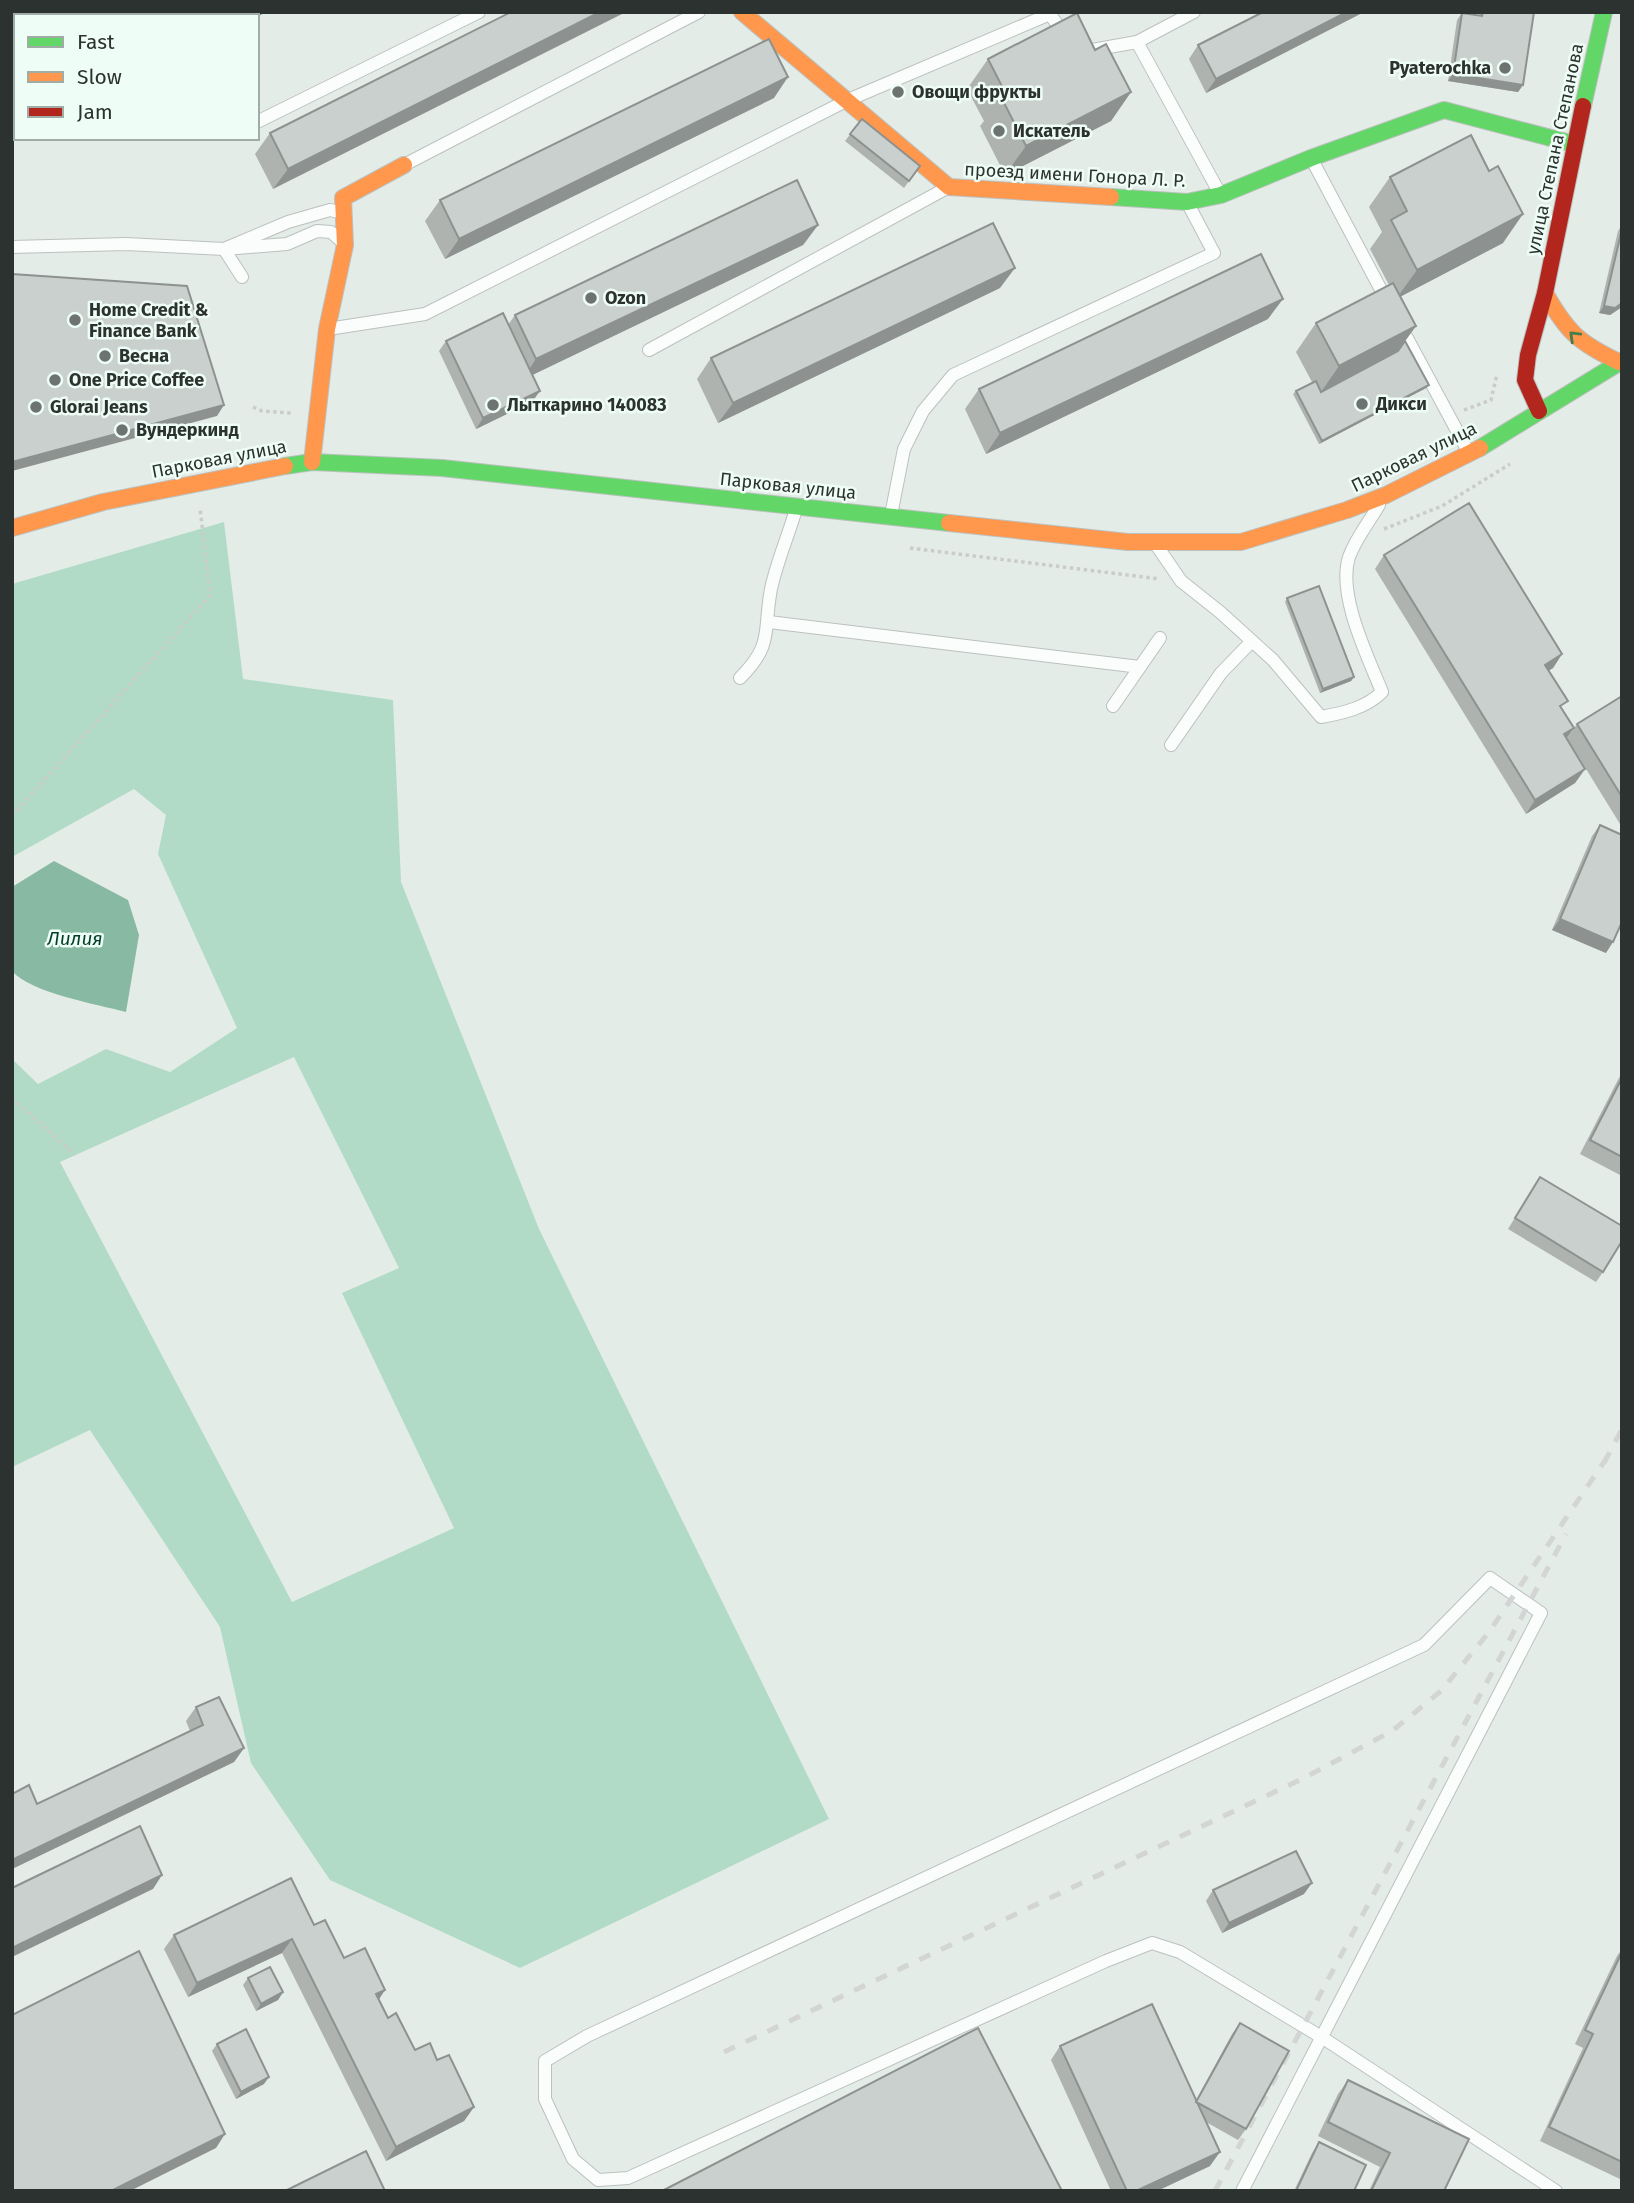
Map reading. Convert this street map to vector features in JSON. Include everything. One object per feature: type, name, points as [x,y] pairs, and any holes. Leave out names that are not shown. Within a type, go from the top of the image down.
[{"type":"street","name":"проезд имени Гонора Л. Р.","points":[[742,12],[948,187],[1187,202],[1221,195],[1311,158],[1444,110],[1574,144]]},
{"type":"street","name":"улица Степана Степанова","points":[[1539,411],[1525,380],[1528,355],[1545,293],[1574,144],[1604,12]]},
{"type":"street","points":[[312,462],[327,329],[345,245],[343,198],[404,165]]},
{"type":"street","points":[[1545,293],[1563,325],[1581,344],[1621,361]]},
{"type":"street","name":"Парковая улица","points":[[12,528],[103,502],[247,471],[312,462],[442,468],[1155,543],[1241,542],[1347,510],[1386,495],[1469,453],[1621,361]]},
{"type":"lane","points":[[259,121],[479,12]]},
{"type":"lane","points":[[404,165],[699,12]]},
{"type":"lane","points":[[327,329],[425,314],[848,100],[1049,14],[1073,48],[1137,42],[1194,12]]},
{"type":"lane","points":[[1137,42],[1221,195]]},
{"type":"lane","points":[[1311,158],[1469,453]]},
{"type":"lane","points":[[649,350],[948,187]]},
{"type":"lane","points":[[891,515],[904,449],[923,411],[953,376],[1214,253],[1187,202]]},
{"type":"lane","points":[[224,249],[288,222],[330,210],[342,212]]},
{"type":"lane","points":[[12,247],[125,244],[224,249],[287,244],[317,231],[331,232],[345,245]]},
{"type":"lane","points":[[224,249],[242,277]]},
{"type":"lane","points":[[1155,543],[1181,582],[1273,660],[1321,717],[1339,714],[1372,702],[1382,692],[1347,592],[1348,559],[1386,495]]},
{"type":"lane","points":[[740,678],[757,661],[768,632],[771,589],[797,506]]},
{"type":"lane","points":[[769,622],[1140,667]]},
{"type":"lane","points":[[1113,706],[1160,638]]},
{"type":"lane","points":[[1171,745],[1221,673],[1252,641]]},
{"type":"lane","points":[[1242,2191],[1323,2038],[1541,1613],[1490,1578],[1424,1645],[587,2036],[545,2061],[545,2099],[573,2159],[598,2180],[628,2178],[1106,1961],[1152,1943],[1180,1952],[1323,2038],[1556,2191]]},
{"type":"path","points":[[1459,412],[1491,400],[1497,374]]},
{"type":"path","points":[[253,407],[262,411],[317,415]]},
{"type":"path","points":[[1357,540],[1442,506],[1493,476]]},
{"type":"path","points":[[12,817],[210,595],[199,499]]},
{"type":"path","points":[[12,1098],[75,1155]]},
{"type":"shaded area","points":[[224,522],[243,679],[393,700],[401,882],[539,1229],[829,1819],[520,1968],[330,1880],[251,1763],[220,1627],[90,1430],[12,1467],[12,1059],[38,1084],[106,1049],[170,1072],[237,1028],[158,854],[166,815],[134,789],[12,857],[12,584]],"holes":[[[294,1057],[399,1268],[342,1293],[454,1528],[292,1602],[60,1162]]]},
{"type":"water","name":"Лилия","points":[[54,861],[128,900],[139,935],[126,1012],[49,992],[21,979],[12,971],[12,887]]},
{"type":"building","points":[[167,12],[249,12],[246,14]]},
{"type":"building","points":[[511,12],[600,12],[288,169],[270,133]]},
{"type":"building","points":[[1263,12],[1347,12],[1216,79],[1198,45]]},
{"type":"building","points":[[1483,12],[1534,12],[1523,85],[1453,74],[1462,13],[1482,16]]},
{"type":"building","points":[[1077,13],[1095,50],[1106,44],[1131,92],[1026,146],[1001,97],[1006,94],[988,59]]},
{"type":"building","points":[[769,39],[788,77],[459,239],[440,200]]},
{"type":"building","points":[[862,119],[920,166],[909,181],[850,134]]},
{"type":"building","points":[[1471,135],[1489,171],[1498,166],[1523,214],[1417,270],[1391,220],[1407,211],[1390,177]]},
{"type":"building","points":[[797,180],[818,225],[536,359],[515,315]]},
{"type":"building","points":[[993,223],[1015,268],[733,403],[711,358]]},
{"type":"building","points":[[1622,229],[1622,303],[1615,308],[1604,306]]},
{"type":"building","points":[[1261,254],[1283,299],[1000,433],[979,389]]},
{"type":"building","name":"Весна","points":[[12,274],[187,286],[224,405],[12,462]]},
{"type":"building","points":[[1393,283],[1416,326],[1339,366],[1316,323]]},
{"type":"building","points":[[503,313],[540,391],[483,418],[446,341]]},
{"type":"building","points":[[1405,341],[1429,385],[1322,441],[1296,391],[1316,381],[1321,392],[1398,351]]},
{"type":"building","points":[[1469,503],[1562,654],[1545,665],[1568,701],[1560,706],[1574,728],[1564,734],[1585,769],[1535,800],[1384,555]]},
{"type":"building","points":[[1319,586],[1354,677],[1323,689],[1287,598]]},
{"type":"building","points":[[1622,696],[1622,797],[1577,724]]},
{"type":"building","points":[[1600,825],[1622,835],[1622,922],[1613,942],[1560,919]]},
{"type":"building","points":[[1622,1078],[1622,1157],[1590,1140]]},
{"type":"building","points":[[1540,1177],[1622,1226],[1622,1241],[1603,1272],[1515,1218]]},
{"type":"building","points":[[219,1697],[244,1748],[12,1860],[12,1794],[29,1785],[37,1804],[203,1725],[196,1707]]},
{"type":"building","points":[[140,1826],[162,1875],[12,1948],[12,1888]]},
{"type":"building","points":[[1296,1851],[1312,1883],[1229,1923],[1213,1890]]},
{"type":"building","points":[[291,1878],[314,1925],[325,1920],[344,1958],[365,1948],[385,1990],[376,1994],[388,2018],[396,2013],[415,2050],[430,2043],[437,2060],[449,2055],[474,2107],[396,2147],[292,1939],[197,1983],[174,1935]]},
{"type":"building","points":[[139,1951],[225,2134],[111,2191],[12,2191],[12,2015]]},
{"type":"building","points":[[1622,1952],[1622,2162],[1549,2127],[1593,2034],[1585,2030]]},
{"type":"building","points":[[270,1967],[283,1992],[261,2004],[248,1978]]},
{"type":"building","points":[[1152,2004],[1220,2152],[1136,2191],[1127,2191],[1060,2046]]},
{"type":"building","points":[[1240,2023],[1289,2051],[1246,2129],[1196,2102]]},
{"type":"building","points":[[978,2028],[1062,2191],[662,2191]]},
{"type":"building","points":[[246,2029],[269,2077],[241,2092],[217,2044]]},
{"type":"building","points":[[1348,2080],[1469,2139],[1444,2191],[1371,2191],[1390,2153],[1328,2122]]},
{"type":"building","points":[[1319,2142],[1366,2165],[1354,2191],[1296,2191]]},
{"type":"building","points":[[366,2151],[385,2191],[285,2191]]},
{"type":"railway","points":[[1604,1463],[1622,1429]]},
{"type":"railway","points":[[724,2052],[1302,1779],[1392,1731],[1441,1691],[1489,1632],[1608,1456]]},
{"type":"railway","points":[[1215,2191],[1566,1534]]},
{"type":"traffic: fast","points":[[1583,106],[1604,12]]},
{"type":"traffic: fast","points":[[1111,197],[1187,202],[1221,195],[1311,158],[1444,110],[1574,144]]},
{"type":"traffic: fast","points":[[1480,448],[1622,361]]},
{"type":"traffic: fast","points":[[285,466],[312,462],[442,468],[949,523]]},
{"type":"traffic: slow","points":[[742,12],[949,187],[1111,197]]},
{"type":"traffic: slow","points":[[312,462],[327,329],[345,245],[343,198],[404,165]]},
{"type":"traffic: slow","points":[[1545,293],[1560,318],[1575,335],[1619,362]]},
{"type":"traffic: slow","points":[[949,523],[1128,542],[1241,542],[1347,510],[1386,495],[1480,448]]},
{"type":"traffic: slow","points":[[12,528],[103,502],[285,466]]},
{"type":"traffic: jam","points":[[1539,411],[1525,380],[1528,355],[1545,293],[1583,106]]},
{"type":"place","name":"Pyaterochka","points":[[1505,68]]},
{"type":"place","name":"Овощи фрукты","points":[[898,92]]},
{"type":"place","name":"Искатель","points":[[999,131]]},
{"type":"place","name":"Ozon","points":[[591,298]]},
{"type":"place","name":"Home Credit & Finance Bank","points":[[75,320]]},
{"type":"place","name":"Весна","points":[[105,356]]},
{"type":"place","name":"One Price Coffee","points":[[55,380]]},
{"type":"place","name":"Дикси","points":[[1362,404]]},
{"type":"place","name":"Лыткарино 140083","points":[[493,405]]},
{"type":"place","name":"Glorai Jeans","points":[[36,407]]},
{"type":"place","name":"Вундеркинд","points":[[122,430]]}]
